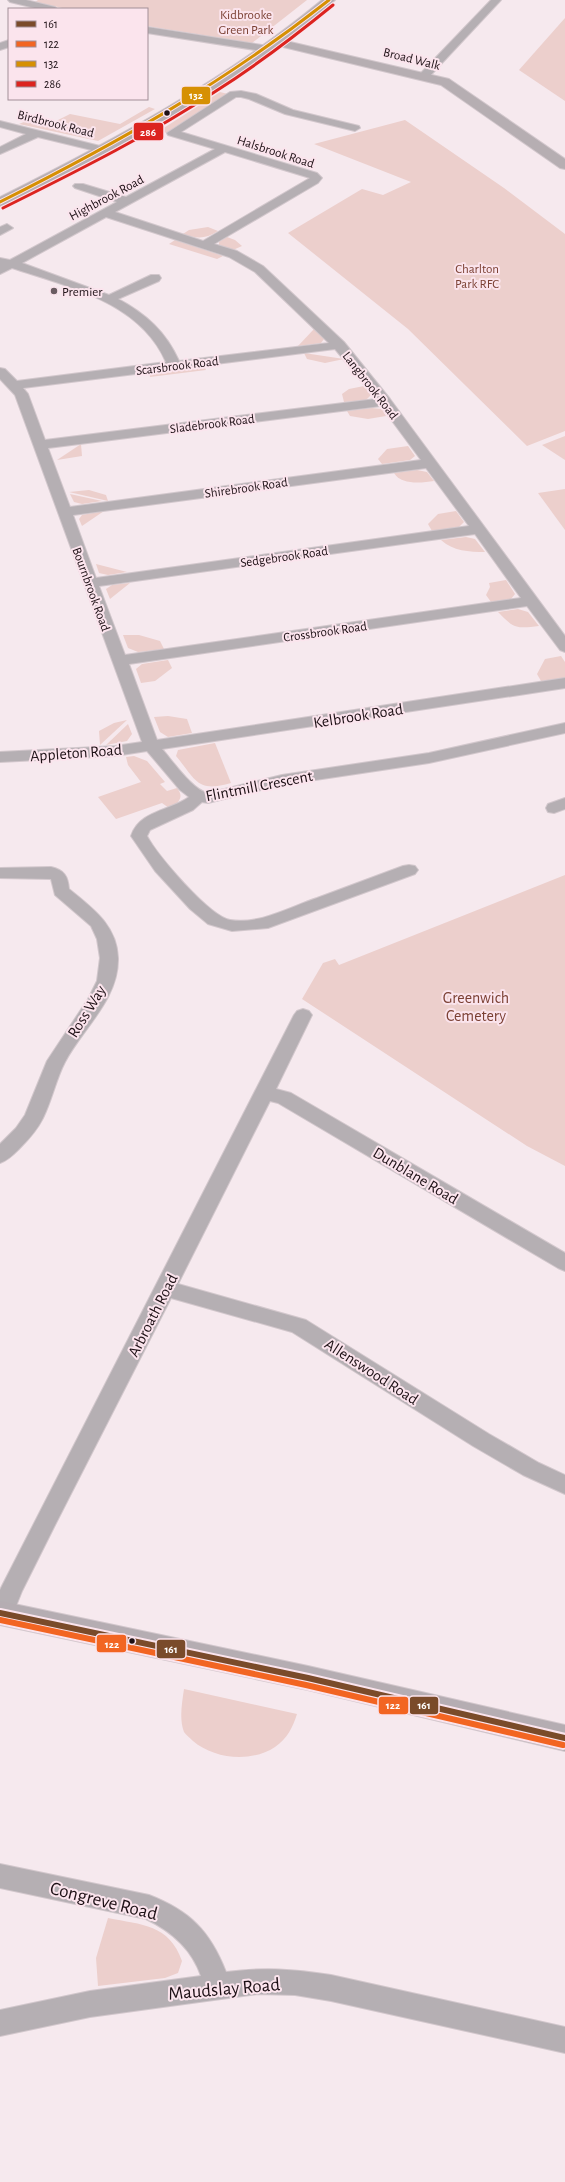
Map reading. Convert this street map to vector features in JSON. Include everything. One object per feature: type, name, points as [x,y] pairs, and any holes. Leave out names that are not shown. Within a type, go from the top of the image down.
[{"type":"highway","points":[[1,1614],[308,1678],[565,1738]]},
{"type":"street","points":[[13,0],[48,8]]},
{"type":"street","points":[[0,202],[104,150],[179,107],[272,45],[329,0]]},
{"type":"street","points":[[424,76],[496,0]]},
{"type":"street","points":[[148,30],[272,45]]},
{"type":"street","name":"Broad Walk","points":[[272,45],[424,76],[445,82],[565,165]]},
{"type":"street","name":"Halsbrook Road","points":[[204,245],[314,181],[316,178],[313,175],[172,133],[234,94],[253,95],[279,109],[355,128]]},
{"type":"street","name":"Birdbrook Road","points":[[0,124],[104,150]]},
{"type":"street","points":[[0,151],[37,133]]},
{"type":"street","name":"Highbrook Road","points":[[0,270],[6,262],[105,213],[225,148]]},
{"type":"street","points":[[79,186],[127,201]]},
{"type":"street","name":"Langbrook Road","points":[[105,213],[233,254],[259,269],[340,345],[385,402],[565,647]]},
{"type":"street","points":[[6,262],[109,299],[133,313],[150,326],[160,337],[174,365]]},
{"type":"street","points":[[109,299],[156,278]]},
{"type":"street","name":"Scarsbrook Road","points":[[14,384],[340,345]]},
{"type":"street","name":"Bournbrook Road","points":[[0,372],[14,384],[21,394],[63,512],[151,746],[186,787],[199,797]]},
{"type":"street","name":"Sladebrook Road","points":[[39,445],[385,402]]},
{"type":"street","name":"Shirebrook Road","points":[[63,512],[430,463]]},
{"type":"street","name":"Sedgebrook Road","points":[[90,583],[479,529]]},
{"type":"street","name":"Crossbrook Road","points":[[119,661],[532,601]]},
{"type":"street","name":"Kelbrook Road","points":[[151,746],[565,683]]},
{"type":"street","name":"Flintmill Crescent","points":[[409,870],[262,924],[228,926],[214,920],[177,884],[142,845],[139,836],[142,828],[151,822],[187,806],[199,797],[217,797],[282,780],[429,758],[565,728]]},
{"type":"street","name":"Appleton Road","points":[[0,757],[79,754],[151,746]]},
{"type":"street","name":"Ross Way","points":[[0,873],[51,872],[57,874],[61,879],[61,891],[86,911],[98,923],[106,939],[109,958],[106,981],[97,1000],[56,1061],[34,1117],[23,1133],[0,1156]]},
{"type":"street","name":"Arbroath Road","points":[[1,1614],[45,1523],[166,1289],[303,1015]]},
{"type":"street","name":"Dunblane Road","points":[[265,1093],[284,1098],[565,1263]]},
{"type":"street","name":"Allenswood Road","points":[[166,1289],[299,1326],[481,1440],[531,1469],[565,1486]]},
{"type":"street","name":"Congreve Road","points":[[0,1876],[149,1907],[165,1915],[185,1928],[202,1946],[218,1986]]},
{"type":"street","name":"Maudslay Road","points":[[0,2023],[90,2004],[218,1986],[258,1981],[295,1982],[331,1988],[478,2022],[565,2040]]},
{"type":"green space","name":"Kidbrooke Green Park","points":[[38,0],[307,0],[252,43],[148,26],[148,8],[62,8],[35,2]]},
{"type":"green space","points":[[565,18],[565,101],[519,70]]},
{"type":"green space","points":[[220,92],[228,94],[167,133],[159,131]]},
{"type":"green space","points":[[149,107],[155,109],[98,141],[19,124],[36,120],[52,123],[70,114],[120,124]]},
{"type":"green space","name":"Charlton Park RFC","points":[[405,120],[504,188],[565,234],[565,431],[527,446],[408,329],[288,233],[362,189],[383,195],[411,182],[314,144]]},
{"type":"green space","points":[[208,227],[218,231],[205,237],[193,237],[183,234],[189,230]]},
{"type":"green space","points":[[227,237],[235,240],[242,246],[233,250],[219,245],[219,242]]},
{"type":"green space","points":[[175,240],[223,256],[217,259],[169,244]]},
{"type":"green space","points":[[314,329],[324,339],[321,343],[298,346]]},
{"type":"green space","points":[[304,353],[344,359],[325,363],[307,359]]},
{"type":"green space","points":[[204,366],[206,370],[150,377],[149,372]]},
{"type":"green space","points":[[364,386],[371,395],[366,400],[344,402],[342,394],[349,389]]},
{"type":"green space","points":[[372,408],[382,409],[386,416],[368,419],[350,416],[347,411]]},
{"type":"green space","points":[[565,436],[565,460],[542,445]]},
{"type":"green space","points":[[81,444],[82,456],[57,460]]},
{"type":"green space","points":[[408,446],[415,456],[410,460],[382,464],[378,459],[387,449]]},
{"type":"green space","points":[[417,470],[427,472],[434,481],[417,483],[401,480],[394,473]]},
{"type":"green space","points":[[565,489],[565,530],[538,493]]},
{"type":"green space","points":[[89,490],[106,495],[108,501],[69,492]]},
{"type":"green space","points":[[70,494],[102,501],[82,504],[74,502]]},
{"type":"green space","points":[[104,511],[82,526],[79,519],[82,515]]},
{"type":"green space","points":[[456,511],[464,522],[459,527],[432,531],[428,524],[438,514]]},
{"type":"green space","points":[[466,537],[475,539],[485,552],[456,549],[441,540]]},
{"type":"green space","points":[[96,564],[127,572],[108,575],[99,573]]},
{"type":"green space","points":[[506,580],[515,594],[511,599],[491,602],[486,595],[490,587],[489,583]]},
{"type":"green space","points":[[130,583],[110,599],[106,589],[112,585]]},
{"type":"green space","points":[[518,609],[528,612],[539,626],[516,626],[498,612]]},
{"type":"green space","points":[[123,635],[139,635],[160,641],[164,649],[138,652],[128,648]]},
{"type":"green space","points":[[561,656],[565,662],[565,678],[541,681],[537,674],[545,659]]},
{"type":"green space","points":[[168,660],[172,668],[155,681],[141,683],[136,669],[142,664]]},
{"type":"green space","points":[[168,716],[187,719],[192,733],[168,737],[160,732],[154,717]]},
{"type":"green space","points":[[127,720],[100,745],[99,731],[114,723]]},
{"type":"green space","points":[[128,724],[132,734],[127,741],[106,745]]},
{"type":"green space","points":[[215,743],[231,783],[220,786],[204,785],[193,778],[176,756],[178,750]]},
{"type":"green space","points":[[134,756],[147,761],[165,782],[160,784],[167,791],[177,788],[180,797],[178,802],[169,808],[162,803],[116,819],[98,797],[141,782],[128,765],[126,757]]},
{"type":"green space","name":"Greenwich Cemetery","points":[[565,875],[565,1166],[527,1146],[302,999],[323,963],[335,959],[339,965]]},
{"type":"green space","points":[[184,1689],[297,1714],[294,1724],[289,1732],[275,1747],[265,1752],[244,1757],[222,1755],[211,1752],[202,1747],[184,1732],[181,1716]]},
{"type":"green space","points":[[108,1918],[143,1925],[162,1933],[170,1940],[182,1961],[178,1973],[165,1978],[98,1986],[96,1958]]},
{"type":"transit line","name":"132","points":[[0,202],[129,135],[211,86],[251,60],[329,0]]},
{"type":"transit line","name":"286","points":[[3,208],[91,164],[215,92],[255,65],[333,5]]},
{"type":"transit line","name":"161","points":[[0,1613],[308,1678],[565,1738]]},
{"type":"transit line","name":"122","points":[[0,1620],[306,1685],[563,1745]]},
{"type":"place","name":"Premier","points":[[54,291]]}]
